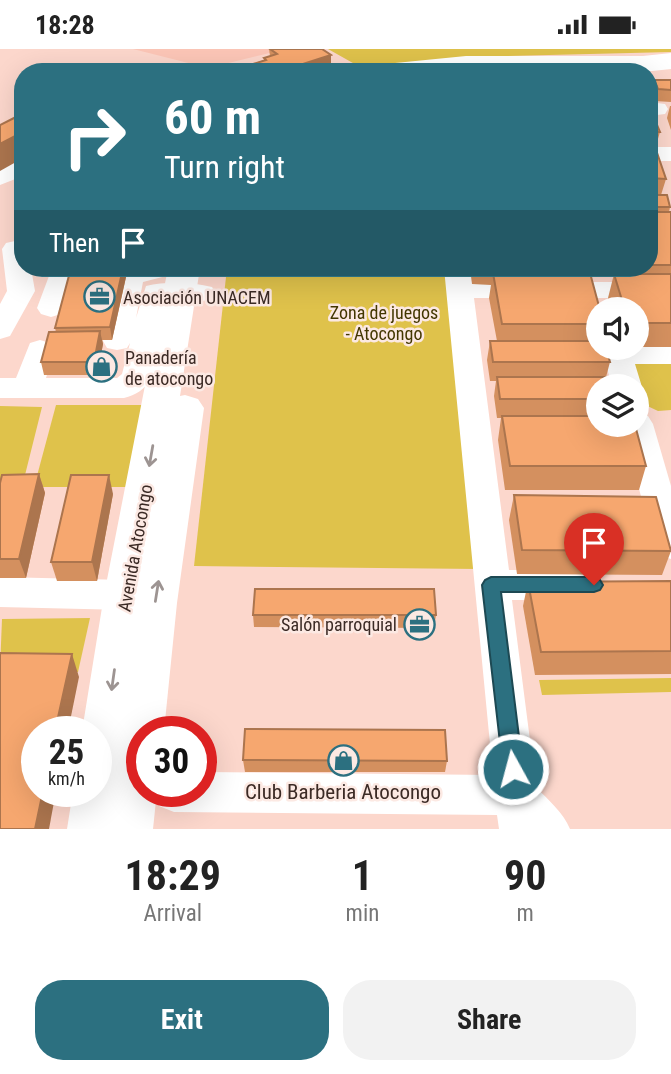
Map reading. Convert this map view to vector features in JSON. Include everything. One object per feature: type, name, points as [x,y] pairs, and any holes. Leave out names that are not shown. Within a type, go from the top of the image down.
[{"type":"main road","points":[[652,63],[671,61]]},
{"type":"main road","name":"Avenida Atocongo","points":[[93,829],[126,595],[187,278]]},
{"type":"main road","name":"Avenida Atocongo","points":[[127,829],[155,603],[187,278]]},
{"type":"street","points":[[0,330],[21,291],[18,277]]},
{"type":"street","points":[[51,308],[62,277]]},
{"type":"street","points":[[117,341],[131,277]]},
{"type":"street","points":[[14,388],[115,390],[132,384],[136,379],[156,292],[187,278]]},
{"type":"street","points":[[518,812],[491,585],[489,426],[483,371],[459,279],[599,289],[671,290]]},
{"type":"street","points":[[14,388],[40,350]]},
{"type":"street","points":[[536,355],[586,353]]},
{"type":"street","points":[[649,353],[671,354]]},
{"type":"street","points":[[641,437],[671,545]]},
{"type":"street","points":[[491,585],[602,585]]},
{"type":"street","points":[[0,592],[126,595]]},
{"type":"street","points":[[217,794],[518,812],[549,829]]},
{"type":"shaded area","points":[[133,49],[286,49],[229,63],[188,63]]},
{"type":"green space","points":[[328,49],[671,49],[671,52],[353,63]]},
{"type":"green space","name":"Zona de juegos - Atocongo","points":[[226,277],[448,277],[479,569],[194,566]]},
{"type":"green space","points":[[629,360],[671,362],[671,410],[658,411],[649,407],[649,374],[632,374]]},
{"type":"green space","points":[[56,405],[142,405],[127,487],[34,487]]},
{"type":"green space","points":[[0,406],[42,407],[23,483],[0,483]]},
{"type":"green space","points":[[90,618],[78,672],[0,669],[2,619]]},
{"type":"green space","points":[[671,678],[671,692],[542,695],[539,680]]},
{"type":"building","points":[[270,49],[322,49],[331,55],[306,63],[256,63],[277,54]]},
{"type":"building","points":[[658,80],[671,80],[671,90],[658,89]]},
{"type":"building","points":[[14,118],[14,137],[0,144],[0,125]]},
{"type":"building","points":[[658,156],[666,179],[658,179]]},
{"type":"building","points":[[658,195],[667,195],[670,207],[658,207]]},
{"type":"building","points":[[658,212],[671,212],[671,265],[658,265]]},
{"type":"building","points":[[658,274],[671,274],[671,323],[649,323],[649,297],[621,297],[615,277],[658,277]]},
{"type":"building","points":[[69,277],[121,277],[110,327],[55,328]]},
{"type":"building","points":[[494,277],[591,277],[596,297],[586,297],[586,324],[502,324]]},
{"type":"building","points":[[100,331],[94,362],[41,362],[49,332]]},
{"type":"building","points":[[490,341],[586,341],[586,360],[610,362],[493,362]]},
{"type":"building","points":[[497,377],[586,377],[586,399],[500,399]]},
{"type":"building","points":[[502,416],[586,416],[586,437],[638,437],[646,466],[510,466]]},
{"type":"building","points":[[39,474],[19,559],[0,559],[2,475]]},
{"type":"building","points":[[71,475],[109,475],[92,562],[51,562]]},
{"type":"building","points":[[514,495],[656,497],[671,551],[522,550]]},
{"type":"building","points":[[671,581],[671,651],[541,652],[528,582]]},
{"type":"building","points":[[255,589],[434,589],[436,615],[253,615]]},
{"type":"building","points":[[0,653],[72,654],[58,716],[21,716],[21,807],[40,807],[35,829],[0,829]]},
{"type":"building","points":[[245,729],[445,730],[447,761],[243,760]]},
{"type":"place","name":"Asociación UNACEM","points":[[100,297]]},
{"type":"place","name":"Panadería de atocongo","points":[[102,367]]},
{"type":"place","name":"Salón parroquial","points":[[420,624]]},
{"type":"place","name":"Club Barberia Atocongo","points":[[343,760]]},
{"type":"route","points":[[513,769],[491,585],[594,585]]}]
